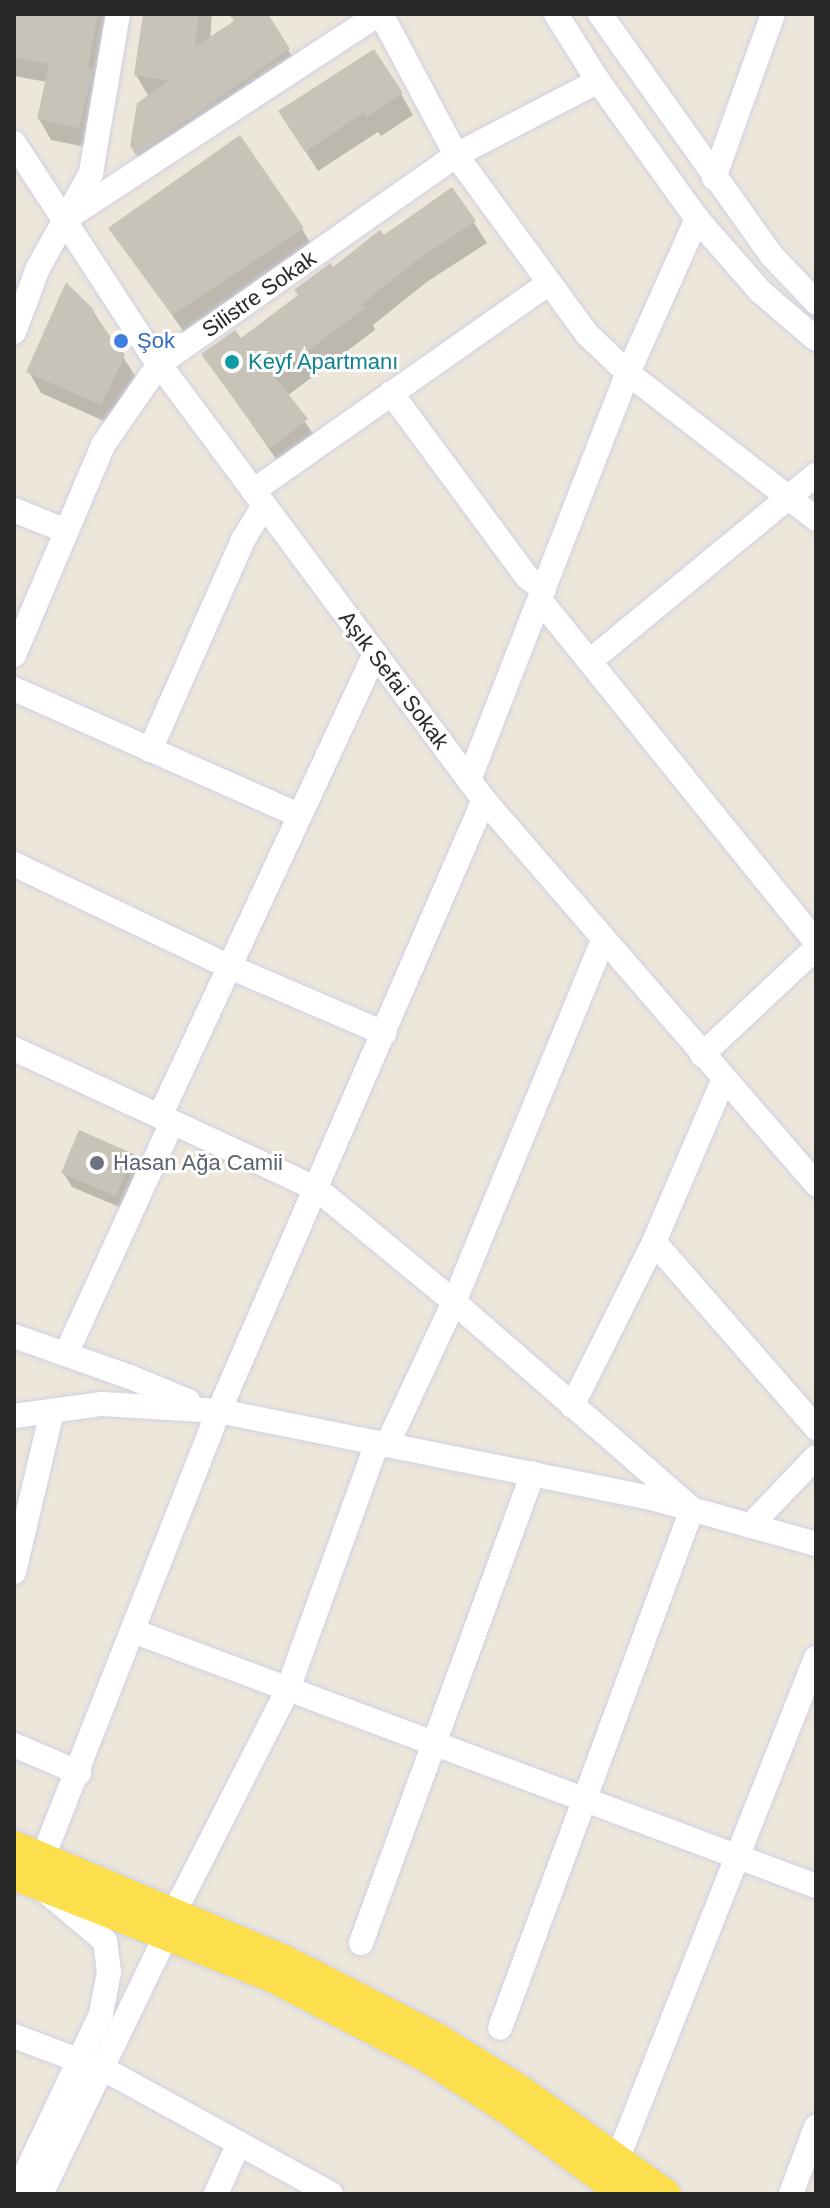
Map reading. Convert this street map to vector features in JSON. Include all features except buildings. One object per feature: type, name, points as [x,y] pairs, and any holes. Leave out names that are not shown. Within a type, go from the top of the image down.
[{"type":"main road","points":[[14,1846],[31,1872],[173,1919],[274,1978],[428,2058],[507,2109],[624,2194]]},
{"type":"main road","points":[[601,2176],[666,2194]]},
{"type":"street","points":[[14,332],[38,268],[91,173],[118,14]]},
{"type":"street","points":[[64,220],[380,14],[456,155],[547,284],[587,334],[628,373],[816,519]]},
{"type":"street","points":[[556,14],[598,81],[697,219],[761,292],[816,339]]},
{"type":"street","points":[[600,14],[780,267],[816,302]]},
{"type":"street","points":[[714,178],[773,14]]},
{"type":"street","name":"Silistre Sokak","points":[[14,655],[103,445],[159,364],[456,155],[598,81]]},
{"type":"street","name":"Aşık Sefai Sokak","points":[[14,143],[159,364],[484,800],[723,1081],[816,1184]]},
{"type":"street","points":[[469,780],[628,373],[697,219]]},
{"type":"street","points":[[150,750],[243,540],[258,498],[391,393],[547,284]]},
{"type":"street","points":[[391,393],[590,661],[816,945],[702,1055]]},
{"type":"street","points":[[590,661],[816,475]]},
{"type":"street","points":[[14,510],[66,531]]},
{"type":"street","points":[[66,1354],[230,967],[375,654]]},
{"type":"street","points":[[14,689],[299,815]]},
{"type":"street","points":[[41,2194],[91,2064],[109,1972],[105,1941],[31,1872],[79,1773],[214,1410],[317,1189],[484,800]]},
{"type":"street","points":[[14,864],[230,967],[384,1033]]},
{"type":"street","points":[[16,2194],[173,1919],[288,1689],[382,1444],[454,1302],[603,940]]},
{"type":"street","points":[[14,1049],[317,1189],[454,1302],[692,1509]]},
{"type":"street","points":[[572,1406],[654,1242],[723,1081]]},
{"type":"street","points":[[654,1242],[816,1428]]},
{"type":"street","points":[[14,1336],[214,1410]]},
{"type":"street","points":[[14,1416],[102,1404],[214,1410],[692,1509],[816,1544]]},
{"type":"street","points":[[14,1572],[52,1411]]},
{"type":"street","points":[[750,1526],[816,1457]]},
{"type":"street","points":[[361,1943],[533,1474]]},
{"type":"street","points":[[500,2028],[692,1509]]},
{"type":"street","points":[[133,1631],[816,1886]]},
{"type":"street","points":[[601,2176],[737,1857],[816,1658]]},
{"type":"street","points":[[14,1745],[79,1773]]},
{"type":"street","points":[[14,2036],[91,2064],[331,2194]]},
{"type":"street","points":[[791,2194],[816,2127]]},
{"type":"street","points":[[216,2194],[238,2145]]},
{"type":"place","name":"Şok","points":[[121,341]]},
{"type":"place","name":"Keyf Apartmanı","points":[[232,362]]},
{"type":"place","name":"Hasan Ağa Camii","points":[[97,1163]]}]
